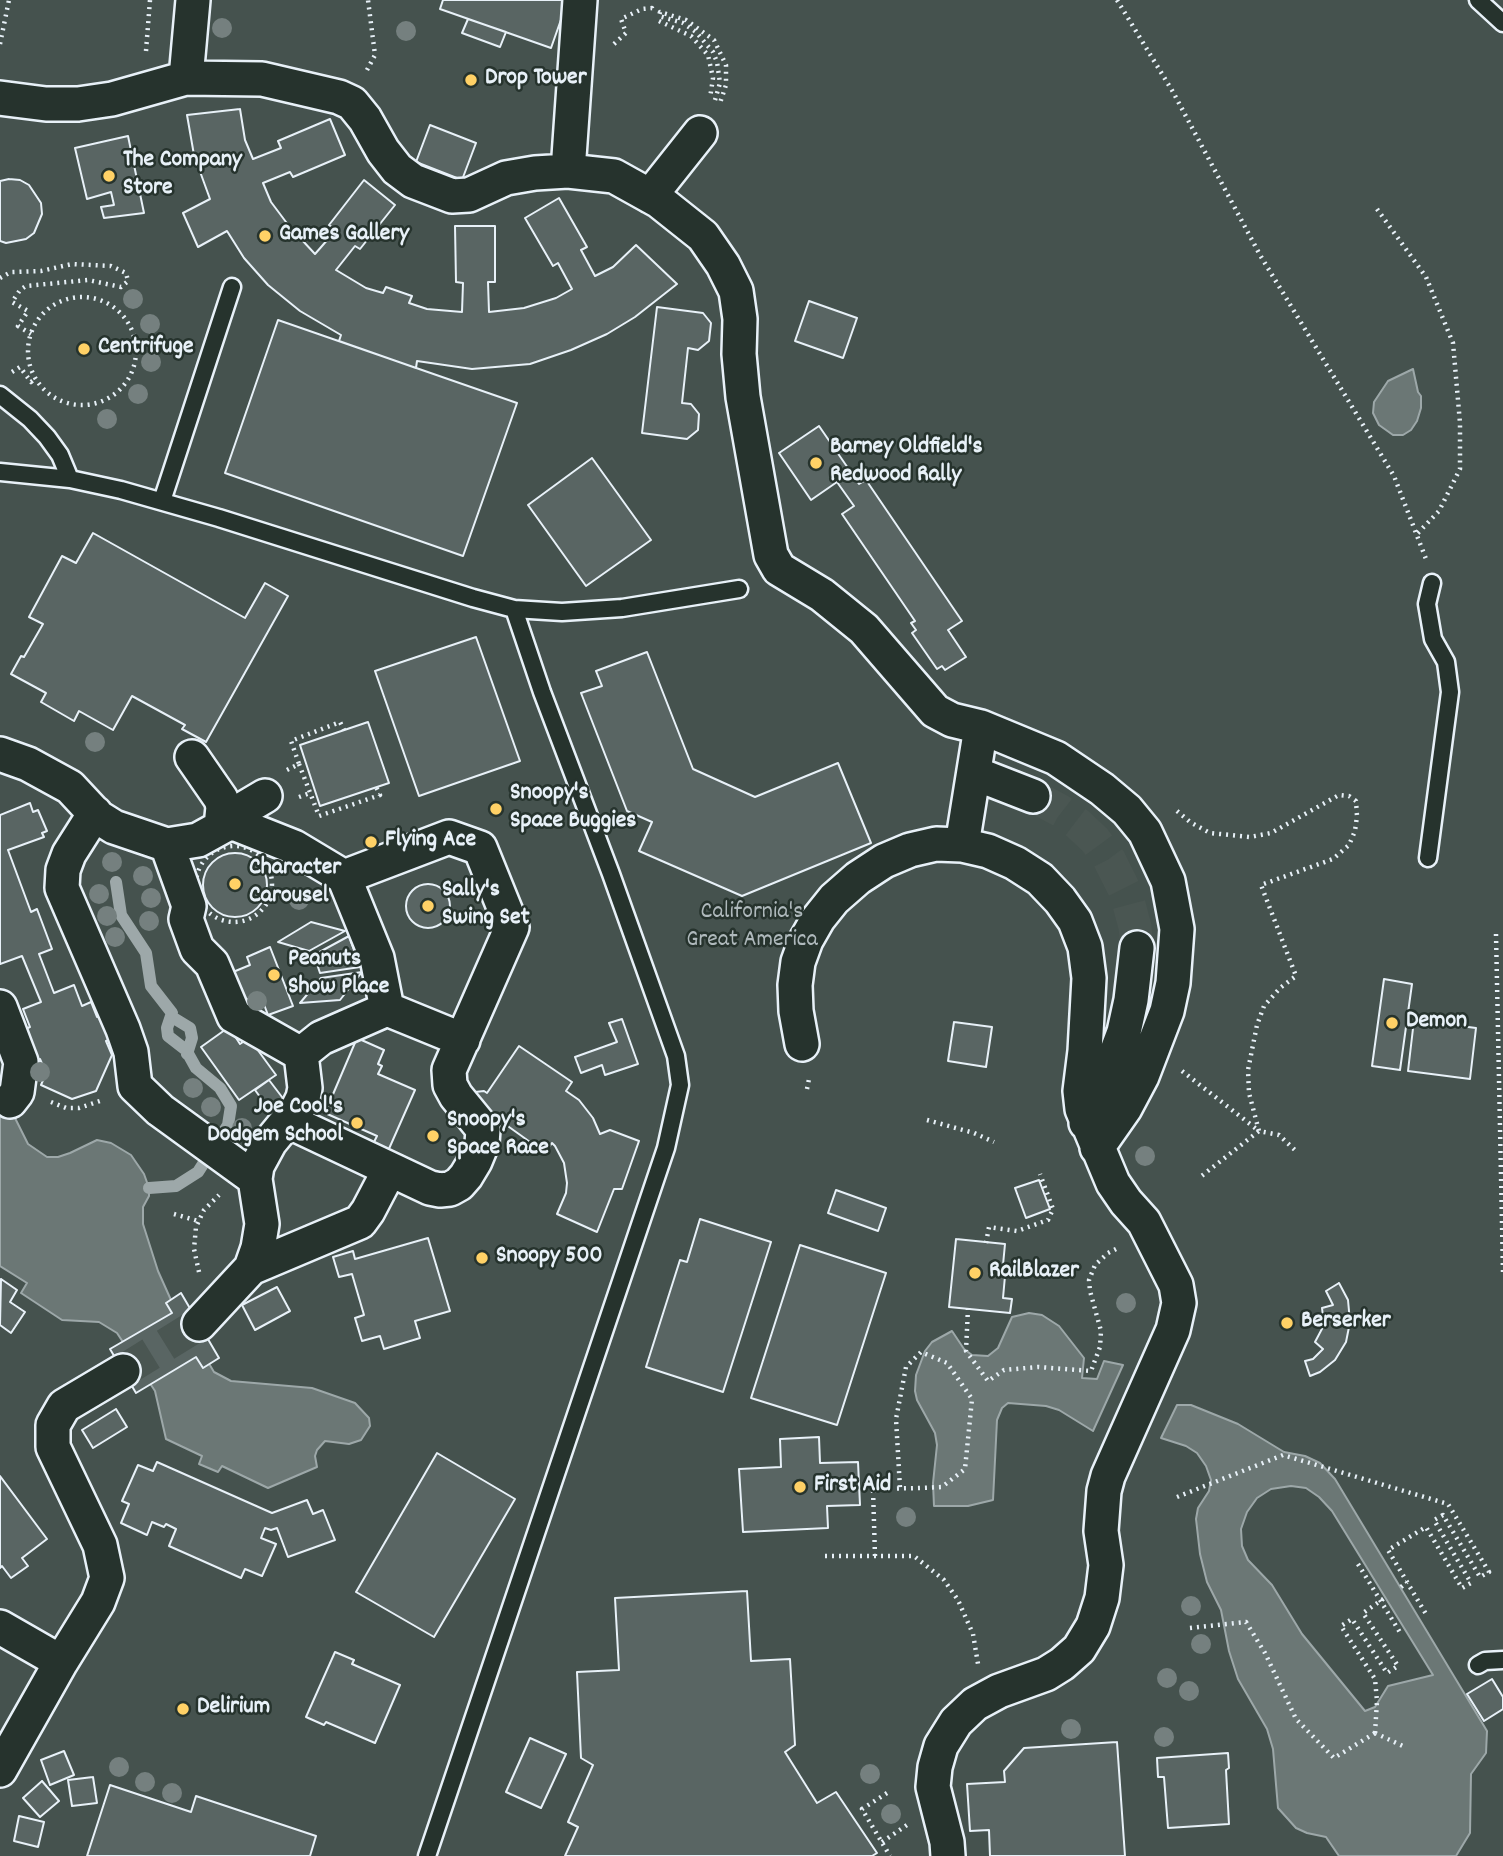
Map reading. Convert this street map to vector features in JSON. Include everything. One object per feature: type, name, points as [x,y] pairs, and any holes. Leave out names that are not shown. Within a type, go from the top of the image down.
[{"type":"street","points":[[186,78],[194,0]]},
{"type":"street","points":[[568,171],[580,0]]},
{"type":"street","points":[[0,99],[78,104],[111,99],[186,78],[262,79],[339,97],[352,103],[397,169],[413,181],[452,196],[469,195],[506,178],[535,173],[568,171],[614,176],[650,196],[703,236],[736,290],[743,397],[771,555],[779,569],[822,595],[864,629],[935,711],[952,720],[981,727],[1056,758],[1102,789],[1127,810],[1145,832],[1168,881],[1177,929],[1173,983],[1167,1011],[1142,1076],[1125,1108],[1091,1136]]},
{"type":"street","points":[[650,196],[706,117]]},
{"type":"street","points":[[962,845],[981,727]]},
{"type":"street","points":[[0,754],[28,764],[70,787],[95,813],[114,827],[167,845],[216,840],[236,824],[294,847],[344,877],[377,958],[387,1009]]},
{"type":"street","points":[[192,757],[221,799],[223,807],[216,840]]},
{"type":"street","points":[[974,773],[1033,796]]},
{"type":"street","points":[[216,840],[238,812],[265,796]]},
{"type":"street","points":[[95,813],[69,854],[63,870],[62,888],[123,1029],[131,1052],[135,1086],[160,1110],[241,1169],[262,1224],[251,1268],[208,1315]]},
{"type":"street","points":[[288,1121],[430,1188],[440,1190],[459,1184],[475,1161],[482,1143],[483,1129],[450,1085],[449,1070],[512,927],[480,848],[449,837],[344,877]]},
{"type":"street","points":[[802,1044],[794,985],[798,962],[818,919],[834,899],[858,878],[902,853],[936,844],[962,845],[988,851],[1015,863],[1040,879],[1075,921],[1085,947],[1089,978],[1080,1091],[1082,1109],[1091,1136],[1113,1183],[1154,1238],[1176,1285],[1179,1303],[1174,1330],[1116,1458],[1104,1491],[1101,1531],[1106,1565],[1093,1626],[1079,1649],[1062,1664],[1046,1674],[999,1691],[981,1701],[956,1722],[941,1746],[933,1787],[948,1856]]},
{"type":"street","points":[[167,845],[189,906],[186,919],[197,949],[212,964],[234,1016],[301,1054]]},
{"type":"street","points":[[1091,1136],[1124,1032],[1137,948]]},
{"type":"street","points":[[0,1007],[21,1062],[17,1092],[10,1101]]},
{"type":"street","points":[[301,1054],[321,1038],[387,1009],[463,1040]]},
{"type":"street","points":[[241,1169],[262,1155],[303,1098],[305,1088],[301,1054]]},
{"type":"street","points":[[251,1268],[360,1222],[390,1169]]},
{"type":"street","points":[[0,1770],[98,1602],[107,1578],[100,1545],[53,1447],[53,1425],[64,1406],[123,1371]]},
{"type":"street","points":[[0,1627],[61,1662]]},
{"type":"lane","points":[[1478,0],[1503,23]]},
{"type":"lane","points":[[162,501],[232,286]]},
{"type":"lane","points":[[0,394],[47,437],[60,455],[70,479]]},
{"type":"lane","points":[[0,472],[70,479],[162,501],[513,609],[562,612],[622,608],[739,589]]},
{"type":"lane","points":[[1428,858],[1450,691],[1446,662],[1433,639],[1427,604],[1432,583]]},
{"type":"lane","points":[[427,1856],[666,1148],[680,1085],[676,1056],[513,609]]},
{"type":"lane","points":[[1478,1665],[1485,1661],[1503,1660]]},
{"type":"path","points":[[0,44],[9,0]]},
{"type":"path","points":[[149,10],[150,0]]},
{"type":"path","points":[[352,103],[375,55],[368,0]]},
{"type":"path","points":[[1117,0],[1173,92],[1260,255],[1394,475],[1428,564],[1432,583]]},
{"type":"path","points":[[610,50],[615,41],[626,33],[621,19],[642,9],[652,8],[653,11]]},
{"type":"path","points":[[660,12],[698,27],[714,40],[723,56],[727,75],[722,97],[719,107],[706,117],[720,83],[718,62],[696,32],[683,23],[659,16],[660,12]]},
{"type":"path","points":[[659,21],[691,36],[708,55],[713,78],[706,117]]},
{"type":"path","points":[[1377,209],[1426,277],[1453,343],[1460,423],[1460,469],[1439,512],[1417,534]]},
{"type":"path","points":[[0,278],[11,272],[41,271],[72,264],[111,265],[127,273],[128,281],[121,287],[88,280],[26,286],[12,302],[28,311],[18,326],[30,334]]},
{"type":"path","points":[[73,296],[91,296],[107,302],[121,313],[131,327],[136,343],[136,362],[128,380],[116,394],[99,403],[80,405],[62,401],[46,392],[35,379],[28,360],[27,343],[43,312],[57,302],[73,296]]},
{"type":"path","points":[[20,366],[31,382],[35,379]]},
{"type":"path","points":[[344,730],[340,722],[291,741],[319,817],[380,794],[376,787]]},
{"type":"path","points":[[265,796],[274,776],[299,764]]},
{"type":"path","points":[[1168,804],[1190,822],[1210,833],[1250,837],[1280,829],[1339,795],[1349,796],[1356,801],[1355,831],[1349,845],[1333,859],[1261,885],[1296,976],[1280,988],[1264,1006],[1257,1025],[1248,1070],[1251,1102],[1259,1131]]},
{"type":"path","points":[[216,840],[222,848],[246,847],[257,853],[271,872],[273,884],[266,907],[247,921],[223,922],[203,908],[198,897],[195,885],[202,862],[216,840]]},
{"type":"path","points":[[1496,934],[1503,1272]]},
{"type":"path","points":[[1177,1068],[1259,1131],[1279,1135],[1297,1152]]},
{"type":"path","points":[[10,1101],[30,1096],[66,1108],[79,1108],[99,1102],[117,1090],[135,1086]]},
{"type":"path","points":[[927,1120],[974,1133],[994,1142]]},
{"type":"path","points":[[1199,1178],[1259,1131]]},
{"type":"path","points":[[208,1315],[194,1249],[198,1222],[204,1210],[241,1169]]},
{"type":"path","points":[[986,1243],[989,1227],[1017,1231],[1048,1220],[1052,1209],[1040,1174]]},
{"type":"path","points":[[174,1214],[198,1222]]},
{"type":"path","points":[[968,1308],[966,1351],[988,1381],[1004,1370],[1038,1367],[1091,1371],[1101,1340],[1090,1292],[1092,1273],[1108,1253],[1154,1238]]},
{"type":"path","points":[[875,1556],[873,1489],[942,1487],[965,1469],[972,1399],[947,1363],[921,1352],[906,1367],[896,1419],[901,1488]]},
{"type":"path","points":[[1177,1497],[1283,1455],[1448,1504],[1489,1572],[1480,1577],[1443,1515],[1434,1520],[1471,1583],[1462,1588],[1426,1527],[1388,1550],[1426,1614]]},
{"type":"path","points":[[825,1556],[914,1556],[944,1580],[958,1600],[973,1634],[981,1701]]},
{"type":"path","points":[[1358,1563],[1383,1599],[1401,1634]]},
{"type":"path","points":[[1401,1587],[1407,1582]]},
{"type":"path","points":[[1375,1733],[1375,1679],[1341,1626],[1352,1619],[1387,1673],[1398,1666],[1363,1613],[1383,1599]]},
{"type":"path","points":[[1190,1628],[1246,1622],[1265,1653],[1296,1719],[1334,1758],[1375,1733]]},
{"type":"path","points":[[1375,1733],[1405,1746]]},
{"type":"path","points":[[887,1793],[862,1809],[890,1856]]},
{"type":"path","points":[[882,1842],[908,1825]]},
{"type":"green space","name":"California's Great America","points":[[0,0],[1503,0],[1503,1856],[0,1856]]},
{"type":"shaded area","points":[[1413,369],[1421,396],[1421,408],[1411,430],[1403,435],[1393,435],[1379,425],[1373,413],[1374,402],[1388,381]]},
{"type":"shaded area","points":[[0,1106],[15,1118],[28,1144],[47,1157],[70,1153],[97,1140],[111,1143],[131,1155],[144,1174],[149,1188],[149,1196],[143,1207],[143,1224],[158,1271],[171,1300],[214,1372],[231,1381],[312,1388],[355,1403],[369,1418],[370,1426],[361,1440],[349,1444],[325,1441],[315,1456],[317,1467],[268,1488],[222,1466],[218,1472],[199,1464],[202,1456],[166,1439],[155,1391],[117,1333],[99,1322],[62,1320],[21,1293],[27,1283],[0,1266]]},
{"type":"shaded area","points":[[1029,1313],[1042,1315],[1059,1326],[1084,1358],[1082,1378],[1097,1379],[1104,1361],[1123,1365],[1093,1431],[1059,1410],[1046,1406],[1008,1403],[1002,1408],[997,1420],[993,1500],[968,1506],[934,1506],[933,1483],[937,1445],[935,1433],[915,1391],[916,1375],[925,1351],[932,1342],[952,1331],[964,1349],[972,1355],[988,1356],[998,1348],[1012,1317]]},
{"type":"shaded area","points":[[1177,1405],[1191,1405],[1238,1424],[1284,1452],[1305,1456],[1320,1463],[1335,1479],[1487,1731],[1486,1753],[1471,1774],[1470,1833],[1456,1856],[1339,1856],[1326,1837],[1296,1828],[1278,1808],[1273,1749],[1267,1729],[1238,1679],[1221,1610],[1207,1582],[1200,1554],[1196,1519],[1211,1480],[1197,1453],[1186,1446],[1161,1438]],"holes":[[[1291,1486],[1306,1488],[1332,1511],[1433,1675],[1388,1686],[1375,1707],[1365,1711],[1302,1634],[1272,1585],[1248,1560],[1242,1546],[1241,1529],[1247,1512],[1257,1498],[1271,1489]]]},
{"type":"building","points":[[443,0],[568,0],[551,48],[440,9]]},
{"type":"building","points":[[468,19],[506,32],[500,47],[462,33]]},
{"type":"building","name":"Games Gallery","points":[[240,109],[245,140],[253,159],[281,148],[278,141],[330,119],[345,155],[293,177],[290,172],[263,183],[271,202],[315,254],[336,230],[329,225],[364,180],[395,205],[360,249],[355,246],[336,270],[366,288],[383,293],[386,287],[412,296],[409,303],[427,309],[462,312],[463,283],[456,282],[455,226],[495,226],[495,282],[488,282],[489,312],[524,308],[556,298],[572,289],[558,263],[553,266],[525,218],[559,198],[587,247],[581,250],[595,276],[613,267],[636,245],[677,284],[635,317],[607,334],[530,364],[472,369],[417,361],[416,368],[339,341],[341,335],[300,311],[268,285],[244,258],[227,231],[198,247],[183,213],[210,199],[194,155],[187,115]]},
{"type":"building","points":[[430,125],[476,143],[462,180],[416,162]]},
{"type":"building","name":"The Company Store","points":[[128,136],[144,213],[104,218],[101,207],[114,205],[111,192],[87,199],[75,148]]},
{"type":"building","points":[[20,180],[29,185],[41,203],[42,214],[34,233],[26,239],[6,243],[0,241],[0,181]]},
{"type":"building","points":[[809,301],[857,318],[843,358],[795,341]]},
{"type":"building","points":[[657,307],[703,313],[711,323],[709,341],[698,350],[688,348],[682,403],[691,404],[699,414],[698,430],[687,439],[642,433]]},
{"type":"building","points":[[278,320],[517,403],[463,556],[225,473]]},
{"type":"building","points":[[819,426],[859,484],[866,480],[962,621],[948,630],[966,657],[945,670],[942,666],[937,669],[912,633],[916,630],[911,623],[915,621],[842,514],[854,506],[837,482],[811,500],[779,453]]},
{"type":"building","points":[[592,458],[651,540],[586,586],[528,505]]},
{"type":"building","points":[[93,533],[245,618],[265,583],[288,596],[206,742],[182,729],[185,725],[132,696],[113,730],[79,711],[74,721],[41,702],[46,693],[11,674],[43,624],[29,617],[62,556],[76,563]]},
{"type":"building","points":[[476,637],[520,761],[419,796],[375,671]]},
{"type":"building","points":[[647,652],[693,769],[755,797],[838,763],[871,843],[742,896],[639,851],[652,822],[627,811],[581,693],[602,686],[596,671]]},
{"type":"building","points":[[368,722],[389,783],[320,806],[300,745]]},
{"type":"building","points":[[30,803],[33,812],[38,810],[47,831],[42,833],[44,837],[8,850],[31,912],[37,909],[52,949],[39,954],[54,993],[74,985],[82,1006],[91,1002],[97,1017],[108,1013],[117,1037],[106,1041],[112,1055],[96,1091],[72,1099],[41,1085],[46,1073],[40,1059],[29,1064],[16,1033],[30,1027],[23,1009],[41,1002],[22,956],[0,964],[0,815]]},
{"type":"building","points":[[235,853],[253,859],[261,867],[267,885],[261,903],[253,911],[235,917],[217,911],[209,903],[203,885],[209,867],[217,859]]},
{"type":"building","points":[[428,884],[437,885],[444,890],[449,897],[449,915],[444,922],[437,927],[428,928],[419,927],[412,922],[407,915],[406,906],[407,897],[412,890],[419,885]]},
{"type":"building","points":[[311,922],[345,931],[309,951],[278,942]]},
{"type":"building","points":[[349,936],[360,967],[320,973],[314,955]]},
{"type":"building","points":[[270,947],[293,1006],[268,1015],[260,994],[244,1001],[233,972],[250,965],[247,957]]},
{"type":"building","points":[[362,972],[340,1000],[300,1003],[321,978]]},
{"type":"building","name":"Demon","points":[[1384,979],[1412,984],[1400,1070],[1372,1066]]},
{"type":"building","points":[[622,1019],[638,1064],[605,1075],[602,1065],[581,1073],[575,1057],[617,1042],[609,1023]]},
{"type":"building","points":[[1414,1020],[1476,1028],[1470,1079],[1408,1071]]},
{"type":"building","points":[[954,1022],[992,1027],[986,1067],[948,1061]]},
{"type":"building","points":[[229,1027],[240,1044],[249,1038],[276,1075],[239,1100],[201,1047]]},
{"type":"building","points":[[357,1038],[384,1050],[378,1064],[382,1066],[378,1074],[415,1090],[388,1151],[373,1144],[377,1136],[325,1113]]},
{"type":"building","points":[[519,1046],[572,1082],[566,1091],[579,1100],[593,1118],[600,1134],[610,1130],[639,1141],[622,1189],[614,1189],[597,1232],[557,1214],[566,1193],[567,1183],[564,1163],[555,1146],[552,1143],[547,1150],[540,1144],[537,1147],[470,1099],[475,1092],[487,1093]]},
{"type":"building","points":[[269,1080],[285,1101],[271,1112],[255,1090]]},
{"type":"building","points":[[1039,1180],[1050,1209],[1026,1218],[1015,1188]]},
{"type":"building","points":[[836,1190],[886,1208],[878,1231],[828,1213]]},
{"type":"building","points":[[700,1219],[771,1242],[723,1392],[646,1367],[680,1260],[687,1262]]},
{"type":"building","points":[[428,1238],[450,1311],[415,1321],[420,1338],[384,1349],[380,1336],[362,1341],[355,1318],[364,1315],[352,1274],[339,1277],[333,1257],[353,1251],[355,1259]]},
{"type":"building","points":[[956,1239],[1005,1244],[1003,1298],[1012,1299],[1010,1313],[949,1307]]},
{"type":"building","points":[[800,1245],[886,1273],[837,1425],[751,1398]]},
{"type":"building","points":[[1,1279],[17,1290],[10,1302],[25,1312],[11,1333],[0,1325]]},
{"type":"building","points":[[1339,1283],[1348,1300],[1350,1322],[1346,1342],[1335,1360],[1310,1376],[1305,1361],[1313,1359],[1323,1349],[1315,1342],[1324,1325],[1322,1308],[1333,1305],[1326,1291]]},
{"type":"building","points":[[277,1287],[290,1311],[255,1330],[242,1305]]},
{"type":"building","points":[[181,1293],[219,1358],[203,1368],[196,1357],[136,1393],[110,1349],[172,1313],[166,1303]]},
{"type":"building","points":[[116,1409],[127,1427],[93,1448],[82,1430]]},
{"type":"building","name":"First Aid","points":[[819,1437],[820,1463],[858,1462],[860,1505],[827,1506],[828,1528],[743,1532],[739,1469],[781,1467],[780,1439]]},
{"type":"building","points":[[437,1453],[515,1499],[434,1637],[356,1592]]},
{"type":"building","points":[[157,1462],[272,1513],[307,1500],[313,1514],[323,1510],[335,1540],[288,1557],[277,1528],[265,1528],[261,1538],[276,1544],[262,1576],[245,1569],[241,1578],[169,1546],[176,1529],[166,1524],[164,1527],[152,1522],[147,1535],[121,1523],[129,1504],[122,1501],[138,1465],[153,1471]]},
{"type":"building","points":[[0,1476],[47,1539],[22,1558],[28,1566],[11,1578],[2,1566],[0,1568]]},
{"type":"building","points":[[747,1591],[751,1661],[790,1659],[795,1745],[785,1752],[817,1803],[836,1792],[877,1853],[872,1856],[565,1856],[578,1827],[568,1822],[593,1765],[581,1758],[577,1672],[619,1670],[615,1598]]},
{"type":"building","points":[[335,1652],[354,1660],[352,1664],[400,1685],[375,1743],[326,1722],[324,1725],[306,1717]]},
{"type":"building","points":[[1492,1679],[1503,1697],[1503,1709],[1484,1721],[1467,1694]]},
{"type":"building","points":[[530,1738],[566,1754],[541,1808],[506,1792]]},
{"type":"building","points":[[1117,1742],[1125,1856],[990,1856],[989,1830],[970,1831],[967,1784],[1005,1782],[1004,1771],[1024,1748]]},
{"type":"building","points":[[64,1751],[74,1775],[50,1785],[41,1760]]},
{"type":"building","points":[[1228,1753],[1229,1768],[1226,1770],[1229,1824],[1168,1828],[1164,1777],[1158,1777],[1157,1758]]},
{"type":"building","points":[[93,1777],[97,1803],[72,1806],[68,1780]]},
{"type":"building","points":[[42,1781],[59,1801],[40,1817],[23,1798]]},
{"type":"building","points":[[110,1785],[191,1812],[196,1796],[316,1836],[310,1856],[87,1856]]},
{"type":"building","points":[[19,1816],[44,1822],[38,1847],[14,1841]]},
{"type":"waterway","points":[[116,882],[121,915],[146,953],[151,986],[172,1013],[167,1028],[168,1036],[186,1050],[196,1068],[220,1088],[231,1106],[228,1125],[198,1172],[176,1186],[149,1188]]},
{"type":"waterway","points":[[172,1017],[190,1028],[192,1038],[187,1054]]},
{"type":"tunnel","points":[[1033,796],[1078,824],[1095,840],[1109,859],[1126,893],[1135,927],[1137,948]]},
{"type":"tunnel","points":[[123,1371],[199,1324]]},
{"type":"place","name":"Drop Tower","points":[[471,80]]},
{"type":"place","name":"The Company Store","points":[[109,176]]},
{"type":"place","name":"Games Gallery","points":[[265,236]]},
{"type":"place","name":"Centrifuge","points":[[84,349]]},
{"type":"place","name":"Barney Oldfield's Redwood Rally","points":[[816,463]]},
{"type":"place","name":"Snoopy's Space Buggies","points":[[496,809]]},
{"type":"place","name":"Flying Ace","points":[[371,842]]},
{"type":"place","name":"Character Carousel","points":[[235,884]]},
{"type":"place","name":"Sally's Swing Set","points":[[428,906]]},
{"type":"place","name":"Peanuts Show Place","points":[[274,975]]},
{"type":"place","name":"Demon","points":[[1392,1023]]},
{"type":"place","name":"Joe Cool's Dodgem School","points":[[357,1123]]},
{"type":"place","name":"Snoopy's Space Race","points":[[433,1136]]},
{"type":"place","name":"Snoopy 500","points":[[482,1258]]},
{"type":"place","name":"RailBlazer","points":[[975,1273]]},
{"type":"place","name":"Berserker","points":[[1287,1323]]},
{"type":"place","name":"First Aid","points":[[800,1487]]},
{"type":"place","name":"Delirium","points":[[183,1709]]}]
